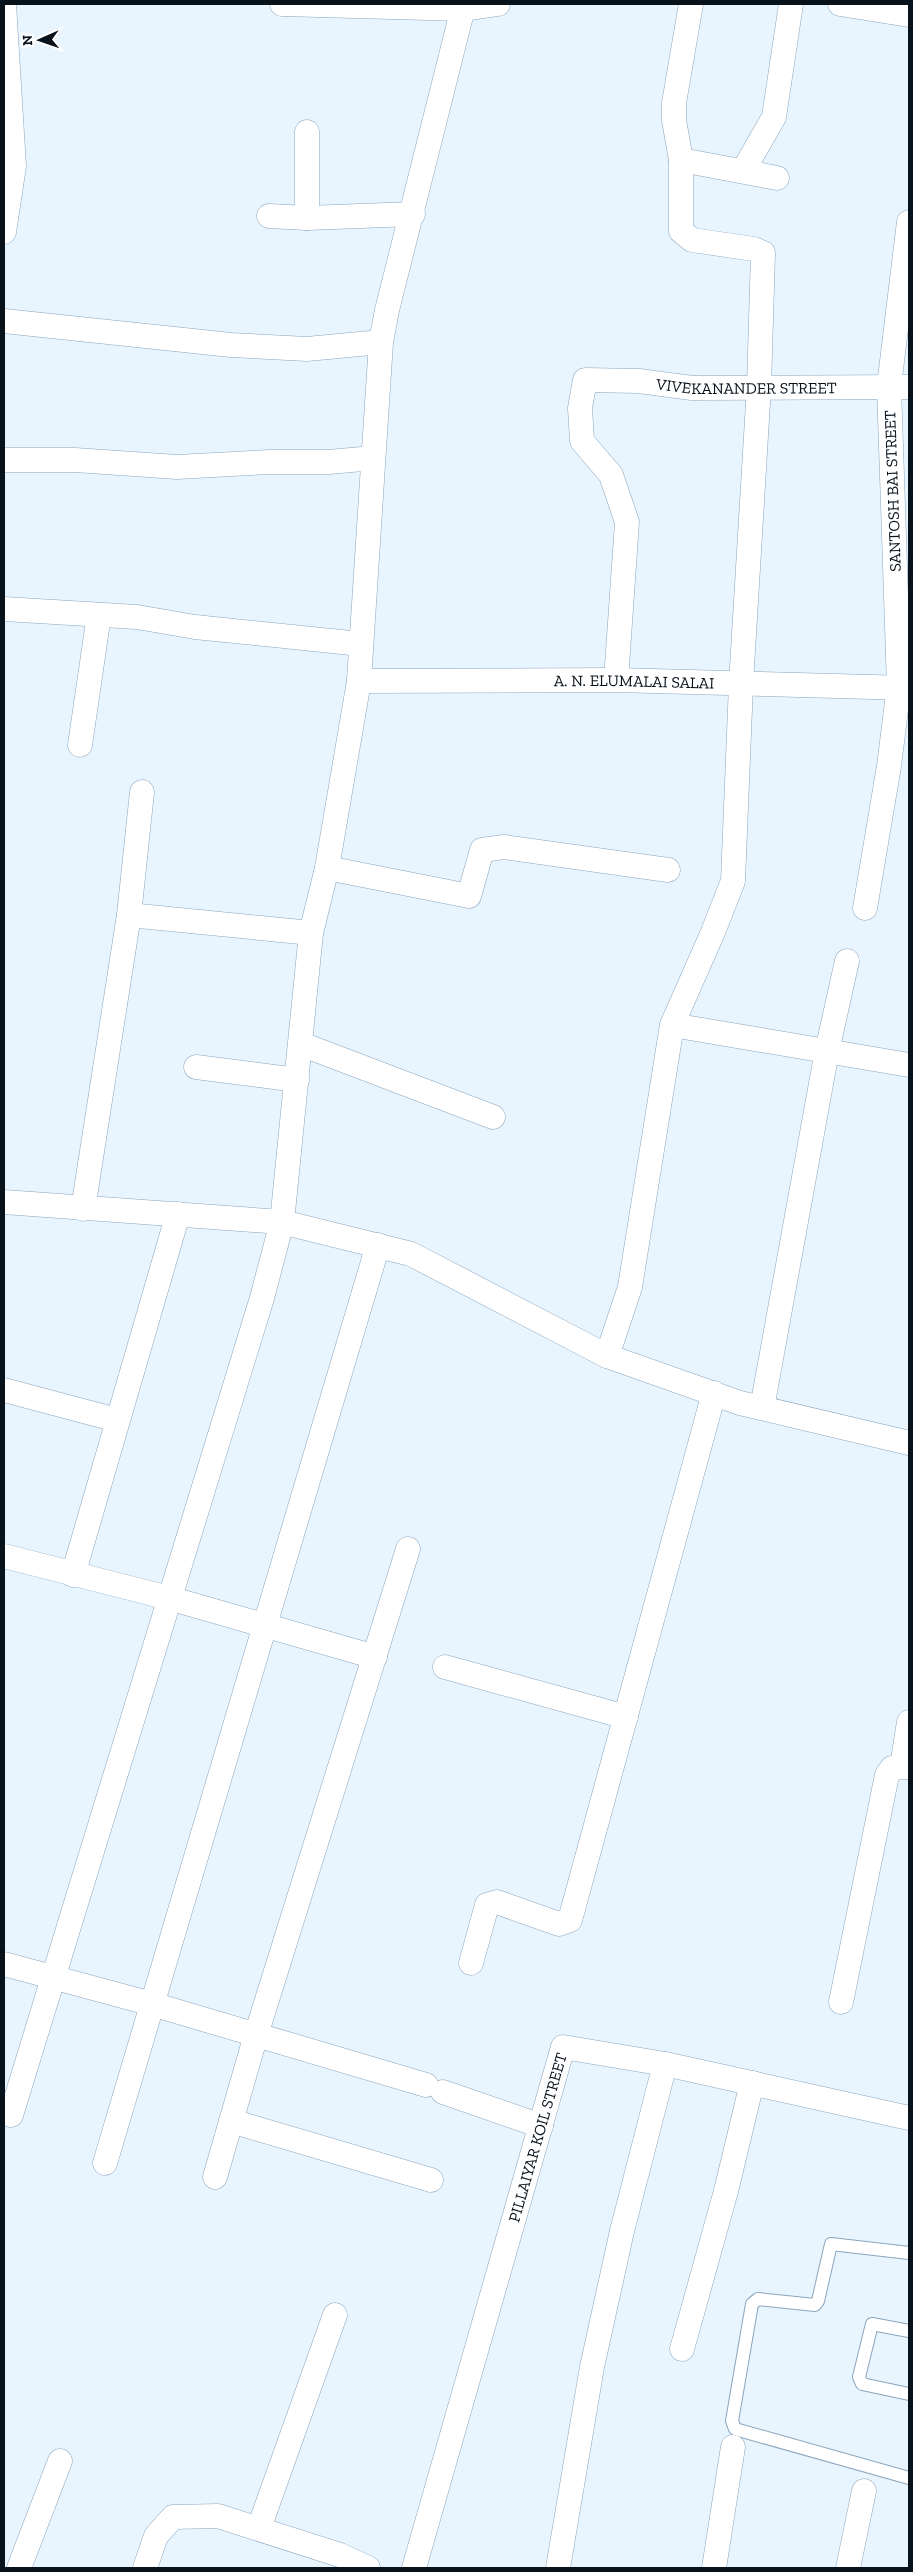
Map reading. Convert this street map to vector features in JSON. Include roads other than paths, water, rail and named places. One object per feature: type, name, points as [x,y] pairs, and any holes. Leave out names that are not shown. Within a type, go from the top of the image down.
[{"type":"street","points":[[4,4],[9,167],[4,232]]},
{"type":"street","points":[[282,4],[464,6],[498,4]]},
{"type":"street","points":[[607,1356],[630,1287],[672,1024],[713,932],[733,881],[741,684],[759,386],[764,253],[754,249],[692,240],[681,231],[679,222],[681,160],[674,120],[674,103],[691,4]]},
{"type":"street","points":[[743,171],[774,117],[791,4]]},
{"type":"street","points":[[840,4],[909,15]]},
{"type":"street","points":[[11,2115],[259,1307],[282,1222],[311,933],[327,868],[359,681],[381,342],[387,310],[413,214],[464,6]]},
{"type":"street","points":[[306,218],[307,132]]},
{"type":"street","points":[[681,160],[776,178]]},
{"type":"street","points":[[269,216],[306,218],[413,214]]},
{"type":"street","name":"SANTOSH BAI STREET","points":[[864,908],[904,687],[899,387],[909,222]]},
{"type":"street","points":[[4,321],[231,345],[307,349],[381,342]]},
{"type":"street","name":"VIVEKANANDER STREET","points":[[616,680],[627,522],[611,475],[582,441],[580,408],[585,380],[639,381],[692,388],[759,386],[899,387]]},
{"type":"street","points":[[4,460],[75,460],[177,467],[269,462],[329,462],[373,458]]},
{"type":"street","points":[[4,609],[137,617],[195,627],[361,644]]},
{"type":"street","points":[[80,746],[99,615]]},
{"type":"street","name":"A. N. ELUMALAI SALAI","points":[[359,681],[616,680],[904,687]]},
{"type":"street","points":[[82,1209],[129,915],[142,792]]},
{"type":"street","points":[[327,868],[469,896],[482,850],[504,846],[668,870]]},
{"type":"street","points":[[129,915],[311,933]]},
{"type":"street","points":[[762,1408],[827,1051],[847,961]]},
{"type":"street","points":[[672,1024],[909,1065]]},
{"type":"street","points":[[300,1044],[493,1117]]},
{"type":"street","points":[[196,1067],[297,1080]]},
{"type":"street","points":[[4,1202],[282,1222],[411,1254],[607,1356],[714,1394],[762,1408],[909,1443]]},
{"type":"street","points":[[73,1575],[178,1214]]},
{"type":"street","points":[[105,2163],[378,1246]]},
{"type":"street","points":[[4,1390],[117,1420]]},
{"type":"street","points":[[471,1963],[487,1905],[492,1902],[497,1902],[559,1924],[570,1920],[714,1394]]},
{"type":"street","points":[[215,2177],[256,2035],[408,1549]]},
{"type":"street","points":[[4,1556],[169,1598],[374,1656]]},
{"type":"street","points":[[445,1667],[626,1717]]},
{"type":"street","points":[[841,2002],[887,1775],[892,1768],[905,1766],[909,1722]]},
{"type":"street","points":[[4,1964],[53,1976],[256,2035],[434,2089],[541,2126]]},
{"type":"street","name":"PILLAIYAR KOIL STREET","points":[[414,2568],[563,2047],[666,2064],[909,2118]]},
{"type":"street","points":[[558,2568],[592,2367],[622,2231],[666,2064]]},
{"type":"street","points":[[682,2349],[723,2200],[752,2084]]},
{"type":"street","points":[[231,2121],[431,2180]]},
{"type":"street","points":[[259,2528],[335,2315]]},
{"type":"street","points":[[714,2568],[733,2447]]},
{"type":"street","points":[[19,2568],[60,2461]]},
{"type":"street","points":[[848,2568],[864,2491]]},
{"type":"street","points":[[145,2568],[156,2536],[173,2517],[218,2516],[340,2555],[368,2568]]},
{"type":"lane","points":[[909,2253],[831,2244],[818,2300],[815,2305],[758,2299],[752,2304],[732,2421],[735,2429],[909,2478]]},
{"type":"lane","points":[[909,2331],[872,2324],[859,2377],[862,2384],[909,2394]]}]
